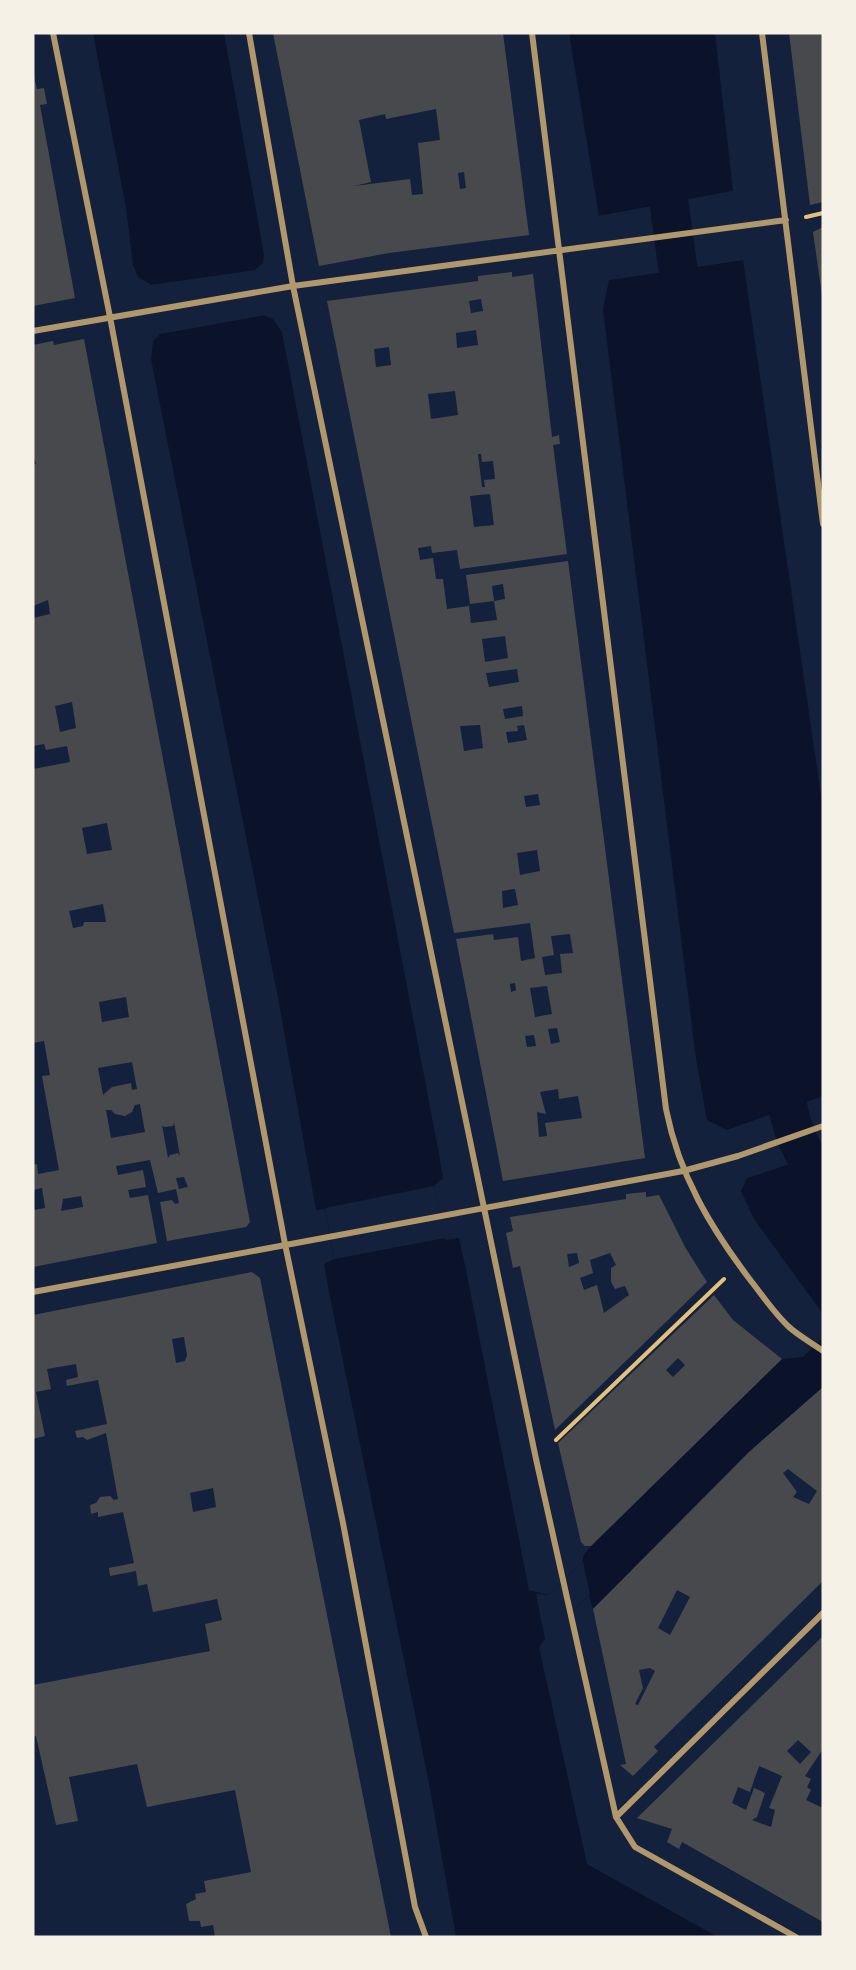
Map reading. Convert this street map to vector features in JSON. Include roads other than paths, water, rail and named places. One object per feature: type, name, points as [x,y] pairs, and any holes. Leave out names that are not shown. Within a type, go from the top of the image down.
[{"type":"street","points":[[53,33],[110,317],[285,1244],[343,1522],[415,1907],[426,1937]]},
{"type":"street","points":[[249,33],[293,286],[568,1613],[616,1817],[635,1847],[796,1937]]},
{"type":"street","points":[[532,33],[666,1109],[672,1141],[683,1171],[716,1234],[776,1313],[790,1327],[823,1351]]},
{"type":"street","points":[[762,33],[823,524]]},
{"type":"street","points":[[33,331],[293,286],[786,220]]},
{"type":"street","points":[[33,1292],[483,1206],[683,1171],[738,1156],[823,1126]]},
{"type":"street","points":[[616,1817],[823,1613]]},
{"type":"water","points":[[93,33],[224,33],[264,254],[263,263],[254,271],[263,315],[273,319],[282,332],[439,1154],[443,1178],[434,1186],[445,1240],[459,1238],[529,1590],[548,1595],[583,1561],[583,1556],[591,1546],[782,1359],[803,1357],[823,1338],[822,1388],[750,1451],[593,1609],[589,1596],[544,1633],[545,1639],[539,1647],[587,1864],[718,1937],[456,1937],[427,1773],[329,1292],[324,1264],[334,1259],[325,1209],[316,1210],[278,998],[151,359],[153,341],[162,332],[153,286],[138,277],[133,265],[126,208]]},
{"type":"water","points":[[569,33],[715,33],[733,191],[599,216]]},
{"type":"water","points":[[743,260],[823,809],[823,1096],[727,1130],[707,1120],[696,1059],[603,309],[609,280]]},
{"type":"water","points":[[823,1153],[823,1314],[754,1219],[741,1191],[747,1178]]},
{"type":"waterway","points":[[662,151],[685,321]]},
{"type":"waterway","points":[[780,1055],[791,1122],[796,1137],[803,1152],[823,1180]]}]
